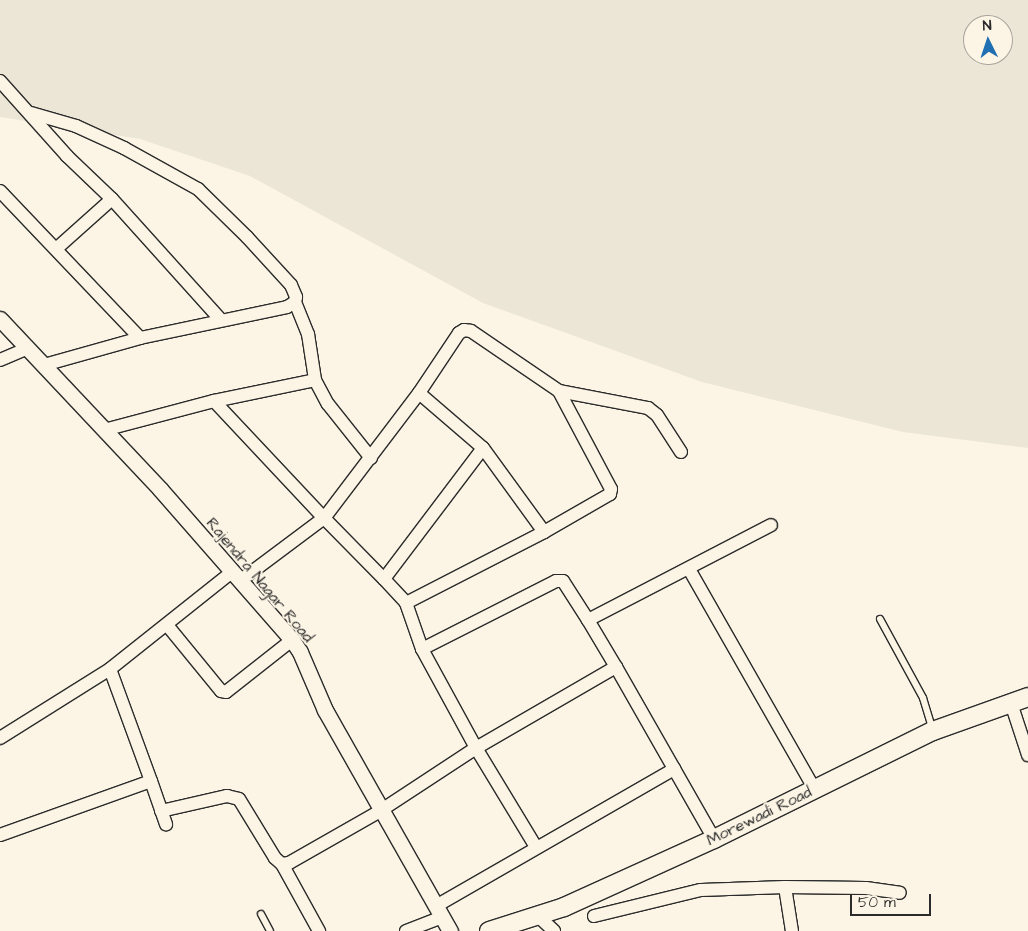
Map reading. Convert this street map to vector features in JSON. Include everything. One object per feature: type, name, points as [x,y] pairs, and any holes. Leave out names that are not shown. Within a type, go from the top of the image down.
[{"type":"main road","name":"Morewadi Road","points":[[489,931],[564,907],[714,839],[933,731],[1028,697]]},
{"type":"street","points":[[0,81],[5,97],[31,113],[76,126],[124,148],[198,189],[291,285],[296,297],[295,302],[308,334],[314,380],[328,404],[370,458]]},
{"type":"street","points":[[31,113],[67,156],[112,199],[221,320]]},
{"type":"street","points":[[0,191],[140,338]]},
{"type":"street","points":[[56,249],[112,199]]},
{"type":"street","points":[[44,364],[140,338],[287,306],[295,302]]},
{"type":"street","name":"Rajendra Nagar Road","points":[[0,319],[44,364],[292,640],[300,652],[325,710],[380,811],[450,931]]},
{"type":"street","points":[[0,738],[110,669],[167,625],[236,576],[324,518],[419,393],[459,333],[464,330],[470,331],[559,391],[648,408],[657,416],[681,452]]},
{"type":"street","points":[[0,360],[28,348]]},
{"type":"street","points":[[104,430],[214,401],[314,380]]},
{"type":"street","points":[[406,603],[544,532],[610,494],[611,489],[559,391]]},
{"type":"street","points":[[419,393],[483,448],[544,532]]},
{"type":"street","points":[[214,401],[406,603],[422,649],[476,748],[536,847]]},
{"type":"street","points":[[384,578],[483,448]]},
{"type":"street","points":[[588,620],[771,525]]},
{"type":"street","points":[[689,568],[814,790]]},
{"type":"street","points":[[422,649],[556,581],[563,581],[616,667],[714,839]]},
{"type":"street","points":[[167,625],[221,691],[226,692],[292,640]]},
{"type":"street","points":[[282,864],[289,863],[380,811],[476,748],[616,667]]},
{"type":"street","points":[[110,669],[166,824]]},
{"type":"street","points":[[1011,703],[1028,755]]},
{"type":"street","points":[[406,931],[439,912],[536,847],[674,769]]},
{"type":"street","points":[[0,835],[151,781]]},
{"type":"street","points":[[161,811],[234,797],[239,799],[275,858],[282,864],[318,931]]},
{"type":"street","points":[[785,887],[792,931]]},
{"type":"street","points":[[594,916],[701,890],[785,887],[866,888],[900,893]]},
{"type":"street","points":[[538,916],[554,931]]},
{"type":"lane","points":[[880,620],[923,698],[933,731]]},
{"type":"lane","points":[[261,914],[270,931]]},
{"type":"shaded area","points":[[0,0],[1028,0],[1028,448],[903,432],[702,382],[483,303],[250,176],[140,139],[0,117]]}]
